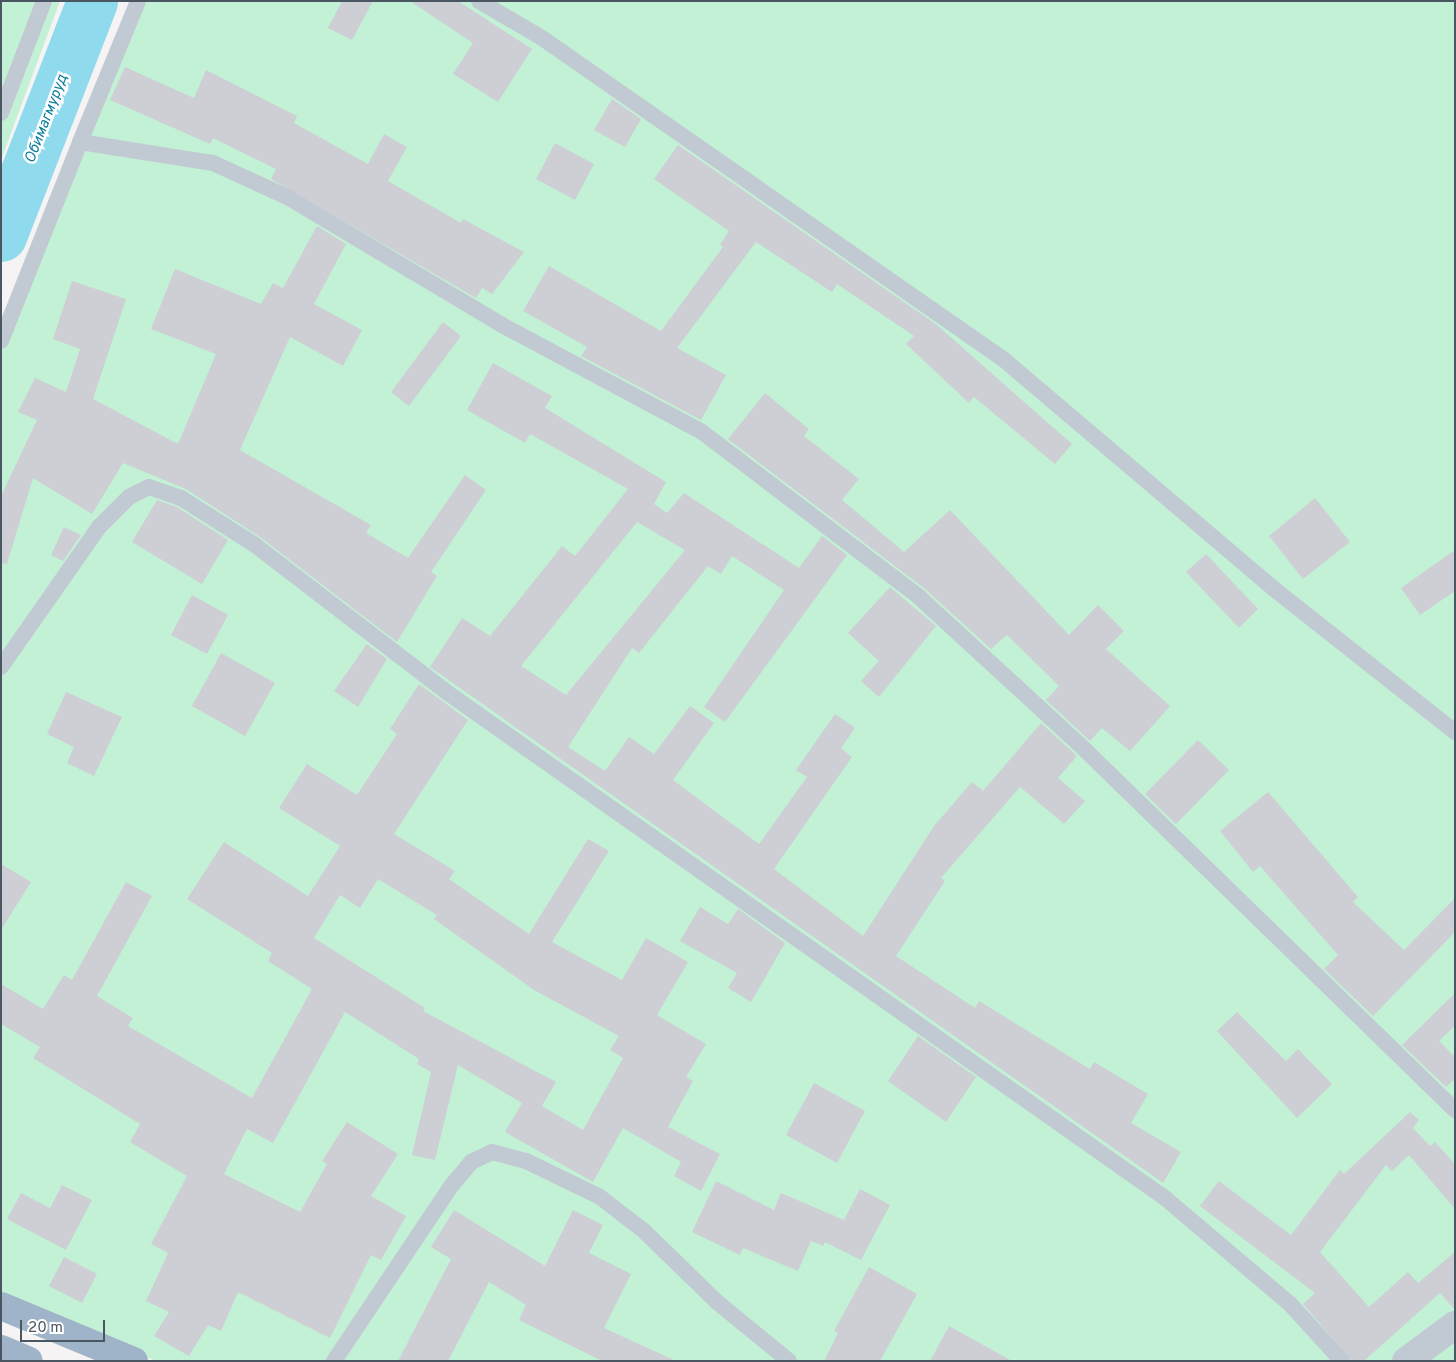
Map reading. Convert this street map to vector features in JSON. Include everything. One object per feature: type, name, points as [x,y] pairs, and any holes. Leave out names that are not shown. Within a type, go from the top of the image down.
[{"type":"highway","points":[[1,1306],[134,1361]]},
{"type":"highway","points":[[1,1349],[29,1361]]},
{"type":"street","points":[[1406,1361],[1455,1324]]},
{"type":"lane","points":[[1,113],[44,1]]},
{"type":"lane","points":[[1,341],[138,1]]},
{"type":"lane","points":[[479,1],[542,38],[1003,359],[1274,588],[1455,732]]},
{"type":"lane","points":[[80,142],[213,163],[290,198],[500,324],[702,432],[919,597],[1079,744],[1455,1110]]},
{"type":"lane","points":[[1,667],[99,527],[130,497],[149,487],[181,498],[255,545],[446,691],[1165,1198],[1290,1305],[1342,1361]]},
{"type":"lane","points":[[334,1361],[452,1185],[471,1162],[492,1152],[526,1161],[600,1197],[644,1230],[717,1302],[789,1361]]},
{"type":"green space","points":[[1,1],[60,1],[1,160]]},
{"type":"green space","points":[[138,1],[1455,1],[1455,1361],[156,1361],[1,1298],[1,342]]},
{"type":"building","points":[[342,1],[373,1],[352,40],[328,28]]},
{"type":"building","points":[[410,1],[458,1],[532,49],[498,102],[453,74],[473,43]]},
{"type":"building","points":[[125,67],[194,98],[206,70],[297,116],[294,123],[368,164],[384,134],[407,147],[388,181],[461,223],[463,219],[524,252],[492,294],[482,288],[476,298],[271,179],[276,169],[213,138],[210,144],[110,100]]},
{"type":"building","points":[[612,99],[641,119],[625,147],[594,130]]},
{"type":"building","points":[[555,143],[594,164],[575,200],[536,179]]},
{"type":"building","points":[[678,145],[937,325],[1072,444],[1055,464],[974,397],[969,403],[906,344],[914,336],[837,284],[832,292],[756,242],[677,348],[726,375],[701,420],[581,356],[587,347],[523,311],[549,266],[661,331],[723,247],[720,245],[729,231],[654,179]]},
{"type":"building","points":[[317,226],[346,244],[314,304],[362,330],[343,366],[290,337],[240,450],[371,525],[366,533],[408,558],[465,475],[486,490],[431,572],[437,576],[397,642],[260,537],[186,489],[123,463],[92,514],[33,478],[7,564],[1,563],[1,496],[37,420],[18,412],[35,378],[66,392],[80,349],[53,339],[72,281],[126,299],[93,399],[178,444],[216,354],[151,329],[175,269],[261,304],[273,283],[283,288]]},
{"type":"building","points":[[443,322],[461,336],[409,406],[391,392]]},
{"type":"building","points":[[493,363],[552,396],[545,408],[666,482],[654,504],[667,513],[684,493],[799,568],[822,536],[847,555],[725,722],[704,707],[784,590],[732,556],[721,574],[708,566],[639,653],[632,648],[568,747],[605,771],[629,737],[654,754],[690,706],[714,723],[673,780],[759,844],[807,777],[796,770],[835,714],[855,728],[841,748],[852,757],[774,869],[863,936],[934,826],[972,782],[983,791],[1041,723],[1077,756],[1058,778],[1085,801],[1064,824],[1020,787],[941,878],[945,881],[896,956],[975,1008],[979,1001],[1090,1069],[1094,1062],[1148,1094],[1131,1123],[1181,1152],[1163,1183],[430,667],[462,618],[490,636],[562,546],[575,556],[628,489],[530,434],[525,443],[467,410]],"holes":[[[637,522],[685,550],[566,695],[521,666]]]},
{"type":"building","points":[[765,393],[809,429],[804,436],[859,479],[842,500],[904,552],[950,510],[1069,635],[1098,605],[1124,631],[1106,649],[1170,706],[1130,751],[1102,728],[1090,741],[1046,700],[1059,686],[1007,635],[991,649],[925,589],[728,439]]},
{"type":"building","points":[[1315,498],[1350,542],[1303,579],[1269,536]]},
{"type":"building","points":[[157,500],[177,507],[228,540],[202,584],[132,542]]},
{"type":"building","points":[[64,527],[81,535],[63,561],[51,555]]},
{"type":"building","points":[[1455,550],[1455,591],[1420,615],[1401,588]]},
{"type":"building","points":[[1206,554],[1258,609],[1239,628],[1186,572]]},
{"type":"building","points":[[890,587],[936,626],[879,697],[861,681],[879,661],[848,633]]},
{"type":"building","points":[[192,595],[228,615],[207,654],[171,635]]},
{"type":"building","points":[[367,644],[387,659],[358,707],[334,691]]},
{"type":"building","points":[[221,653],[275,683],[245,736],[192,706]]},
{"type":"building","points":[[419,684],[468,720],[394,834],[455,871],[449,879],[529,934],[588,839],[609,851],[552,942],[622,980],[646,938],[688,962],[657,1015],[706,1044],[686,1077],[693,1081],[668,1127],[720,1154],[701,1191],[674,1176],[681,1162],[623,1128],[593,1182],[505,1132],[522,1103],[458,1065],[435,1160],[412,1155],[431,1072],[417,1064],[419,1059],[345,1012],[273,1143],[247,1129],[224,1174],[300,1212],[327,1164],[322,1161],[347,1122],[398,1154],[371,1196],[406,1216],[381,1260],[371,1255],[330,1338],[238,1292],[221,1331],[208,1325],[189,1356],[154,1336],[169,1312],[146,1301],[168,1253],[151,1244],[187,1176],[130,1142],[140,1124],[33,1058],[40,1047],[1,1024],[1,984],[43,1009],[64,975],[72,980],[126,882],[152,896],[97,996],[133,1018],[128,1026],[252,1098],[312,989],[268,961],[272,953],[187,899],[224,842],[308,896],[340,846],[279,808],[307,764],[357,795],[397,734],[390,729]],"holes":[[[378,879],[437,915],[434,919],[534,990],[619,1036],[610,1050],[623,1058],[583,1130],[542,1106],[556,1082],[423,1011],[425,1008],[314,938],[340,895],[360,908]]]},
{"type":"building","points":[[66,692],[122,717],[94,776],[67,763],[74,747],[47,734]]},
{"type":"building","points":[[1198,740],[1229,770],[1176,824],[1145,794]]},
{"type":"building","points":[[1268,792],[1358,897],[1353,902],[1404,950],[1455,898],[1455,932],[1373,1016],[1324,969],[1338,955],[1260,866],[1253,872],[1220,831]]},
{"type":"building","points":[[1,864],[31,882],[1,930]]},
{"type":"building","points":[[700,907],[728,924],[738,909],[785,943],[751,1002],[728,988],[737,973],[680,941]]},
{"type":"building","points":[[1455,993],[1455,1026],[1439,1041],[1455,1057],[1455,1079],[1446,1087],[1402,1045]]},
{"type":"building","points":[[1237,1012],[1286,1061],[1298,1049],[1332,1084],[1297,1118],[1217,1031]]},
{"type":"building","points":[[918,1036],[976,1077],[946,1122],[888,1081]]},
{"type":"building","points":[[814,1083],[865,1111],[837,1163],[786,1135]]},
{"type":"building","points":[[1410,1112],[1419,1120],[1413,1128],[1430,1146],[1435,1142],[1455,1164],[1455,1209],[1409,1155],[1392,1171],[1386,1165],[1320,1252],[1369,1307],[1408,1272],[1418,1283],[1455,1252],[1455,1310],[1440,1293],[1364,1361],[1352,1361],[1303,1304],[1315,1293],[1200,1206],[1219,1181],[1291,1235],[1340,1170],[1344,1174]]},
{"type":"building","points":[[716,1181],[774,1210],[781,1193],[844,1220],[860,1189],[890,1205],[861,1260],[825,1242],[823,1246],[811,1241],[798,1271],[743,1248],[740,1255],[692,1232]]},
{"type":"building","points":[[62,1185],[92,1200],[66,1250],[7,1219],[21,1193],[50,1208]]},
{"type":"building","points":[[454,1210],[545,1266],[573,1210],[603,1225],[589,1253],[631,1274],[604,1328],[676,1361],[602,1361],[519,1320],[526,1305],[489,1282],[448,1361],[398,1361],[451,1259],[431,1247]]},
{"type":"building","points":[[64,1257],[97,1274],[82,1303],[49,1286]]},
{"type":"building","points":[[869,1267],[917,1294],[880,1361],[824,1361],[838,1333],[834,1331]]},
{"type":"building","points":[[949,1326],[1012,1361],[930,1361]]},
{"type":"waterway","name":"Обимагмуруд","points":[[1,236],[92,1]]}]
